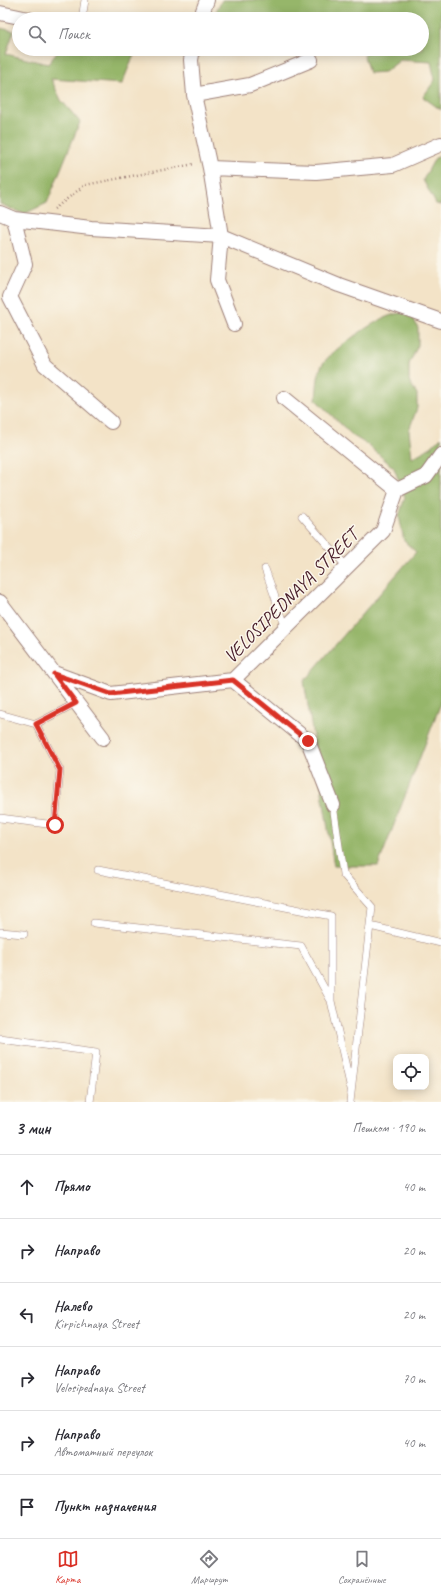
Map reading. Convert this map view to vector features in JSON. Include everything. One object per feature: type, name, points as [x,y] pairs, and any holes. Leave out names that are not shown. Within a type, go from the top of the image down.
[{"type":"street","points":[[203,12],[207,0]]},
{"type":"street","points":[[0,13],[12,15]]},
{"type":"street","points":[[192,56],[194,95],[209,165],[221,236],[217,280],[234,324]]},
{"type":"street","points":[[194,95],[250,85],[311,60]]},
{"type":"street","points":[[209,165],[316,172],[393,165],[441,144]]},
{"type":"street","points":[[0,213],[14,218],[38,222],[91,228],[221,236],[339,285],[441,321]]},
{"type":"street","points":[[14,218],[25,264],[10,297],[45,365],[111,422]]},
{"type":"street","points":[[284,398],[397,490],[426,476],[441,455]]},
{"type":"street","name":"VELOSIPEDNAYA STREET","points":[[54,674],[111,694],[233,680],[383,531],[397,490]]},
{"type":"street","points":[[0,602],[103,738]]},
{"type":"street","points":[[233,680],[308,741],[333,805]]},
{"type":"lane","points":[[83,12],[85,0]]},
{"type":"lane","points":[[302,516],[348,567]]},
{"type":"lane","points":[[265,569],[286,628]]},
{"type":"lane","points":[[0,714],[36,724],[76,703]]},
{"type":"lane","points":[[0,818],[55,825],[60,770],[36,724]]},
{"type":"lane","points":[[333,805],[343,874],[372,907],[350,1102]]},
{"type":"lane","points":[[98,870],[331,916],[331,1001],[351,1089]]},
{"type":"lane","points":[[94,923],[301,946],[331,1001]]},
{"type":"lane","points":[[370,926],[441,943]]},
{"type":"lane","points":[[0,932],[24,934]]},
{"type":"lane","points":[[0,1039],[96,1052],[90,1102]]},
{"type":"path","points":[[38,222],[85,185],[209,165]]},
{"type":"green space","points":[[222,0],[441,0],[441,110],[423,97],[435,80],[431,62],[400,60],[385,72],[369,73],[364,56],[429,56],[429,12],[216,12]]},
{"type":"green space","points":[[0,28],[12,31],[12,37],[6,54],[48,64],[54,56],[133,56],[122,84],[51,79],[61,100],[80,122],[47,203],[24,214],[0,204]]},
{"type":"green space","points":[[441,156],[441,205],[436,204],[423,180],[435,158]]},
{"type":"green space","points":[[410,311],[418,328],[418,345],[409,364],[409,381],[417,394],[417,408],[409,430],[412,458],[431,447],[441,437],[441,703],[378,866],[334,866],[304,681],[416,552],[404,541],[399,516],[405,497],[394,468],[368,445],[353,436],[316,400],[318,379],[321,367],[339,347],[369,326],[384,318]]},
{"type":"route","points":[[55,825],[60,770],[36,724],[76,703],[54,674],[111,694],[233,680],[308,741]]}]
